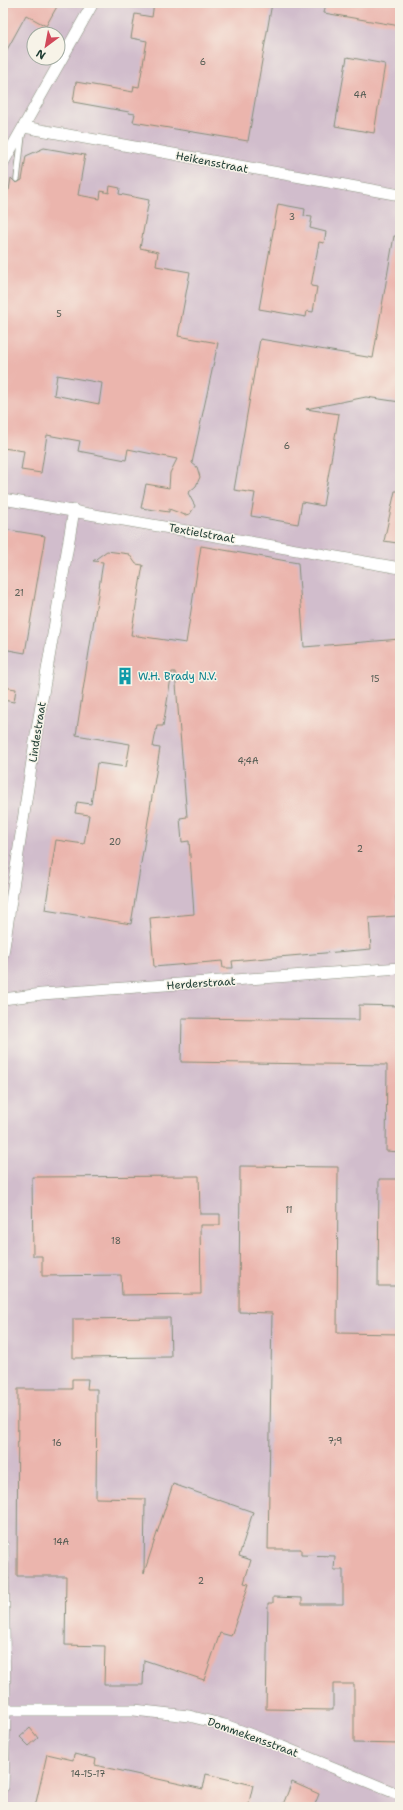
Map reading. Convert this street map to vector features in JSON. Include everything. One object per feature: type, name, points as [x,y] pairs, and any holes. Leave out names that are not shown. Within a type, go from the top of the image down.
[{"type":"street","points":[[3,163],[93,3]]},
{"type":"street","name":"Heikensstraat","points":[[24,127],[400,195]]},
{"type":"street","name":"Textielstraat","points":[[3,498],[400,568]]},
{"type":"street","name":"Lindestraat","points":[[3,954],[35,741],[74,510]]},
{"type":"street","name":"Herderstraat","points":[[3,999],[42,994],[400,968]]},
{"type":"street","points":[[3,1546],[3,1787]]},
{"type":"street","name":"Dommekensstraat","points":[[4,1710],[134,1710],[189,1716],[225,1725],[276,1744],[400,1795]]},
{"type":"lane","points":[[17,179],[24,127]]},
{"type":"shaded area","points":[[3,3],[400,3],[400,1807],[3,1807]]},
{"type":"building","points":[[3,3],[59,3],[46,26],[26,15],[3,57]]},
{"type":"building","points":[[154,3],[272,3],[248,141],[133,122],[135,114],[129,112],[73,102],[76,82],[133,92],[134,86],[139,87],[147,41],[131,38],[135,14],[152,17]]},
{"type":"building","points":[[326,3],[400,3],[400,26],[324,13]]},
{"type":"building","points":[[347,57],[385,64],[374,133],[335,126]]},
{"type":"building","points":[[44,148],[85,155],[78,195],[100,199],[101,191],[109,193],[110,186],[120,188],[119,194],[149,200],[140,248],[158,252],[156,266],[190,272],[178,336],[218,343],[192,463],[197,467],[200,477],[196,486],[188,493],[195,506],[190,514],[185,515],[169,509],[169,512],[141,508],[146,484],[169,488],[170,473],[177,459],[128,449],[126,460],[78,451],[80,441],[47,435],[41,473],[21,470],[24,451],[3,448],[3,203],[5,189],[9,190],[11,178],[16,183],[22,180],[26,156]],"holes":[[[57,375],[102,383],[99,404],[54,395]]]},
{"type":"building","points":[[278,204],[305,209],[304,216],[312,217],[310,228],[326,232],[324,243],[319,242],[311,286],[317,287],[313,312],[307,311],[306,317],[259,309]]},
{"type":"building","points":[[394,236],[400,236],[400,402],[366,397],[306,409],[339,414],[323,506],[302,502],[298,524],[251,516],[255,493],[234,490],[260,339],[373,358]]},
{"type":"building","points":[[395,491],[400,491],[400,535],[398,534],[397,543],[384,541]]},
{"type":"building","points":[[3,529],[45,536],[25,653],[3,649]]},
{"type":"building","points":[[201,546],[298,563],[304,647],[400,639],[400,896],[396,896],[397,916],[369,918],[371,949],[232,961],[233,968],[223,968],[222,961],[154,967],[150,918],[194,914],[189,841],[182,842],[180,818],[187,817],[175,672],[172,672],[163,726],[157,726],[153,747],[160,748],[131,924],[45,910],[56,840],[84,844],[89,815],[75,813],[77,802],[91,804],[97,763],[126,767],[130,744],[76,735],[103,562],[93,561],[107,551],[129,554],[136,564],[143,565],[131,635],[186,643]]},
{"type":"building","points":[[3,687],[16,689],[14,702],[3,700]]},
{"type":"building","points":[[359,1005],[400,1006],[400,1152],[386,1151],[387,1065],[181,1062],[182,1018],[359,1020]]},
{"type":"building","points":[[240,1166],[338,1167],[337,1333],[400,1334],[400,1744],[354,1743],[354,1684],[333,1684],[333,1710],[266,1709],[268,1603],[273,1603],[273,1597],[302,1598],[302,1604],[343,1604],[343,1570],[334,1570],[335,1556],[301,1555],[301,1549],[268,1549],[272,1313],[239,1312]]},
{"type":"building","points":[[199,1176],[200,1214],[220,1214],[220,1225],[200,1225],[201,1294],[122,1295],[121,1275],[42,1276],[42,1256],[33,1256],[32,1177]]},
{"type":"building","points":[[379,1179],[400,1179],[400,1286],[378,1286]]},
{"type":"building","points":[[170,1318],[171,1357],[73,1358],[73,1319]]},
{"type":"building","points":[[72,1379],[88,1379],[87,1389],[97,1389],[96,1498],[145,1499],[144,1573],[173,1484],[253,1512],[239,1556],[251,1560],[244,1583],[249,1584],[231,1636],[220,1633],[204,1680],[144,1660],[143,1685],[104,1685],[105,1646],[65,1645],[66,1576],[17,1576],[18,1389],[72,1389]]},
{"type":"building","points":[[30,1728],[38,1738],[29,1746],[20,1737]]},
{"type":"building","points":[[47,1754],[73,1760],[74,1754],[96,1759],[95,1765],[203,1789],[206,1774],[253,1785],[248,1807],[35,1807]]},
{"type":"building","points":[[292,1782],[319,1794],[314,1807],[282,1807]]},
{"type":"place","name":"W.H. Brady N.V.","points":[[125,676]]}]
